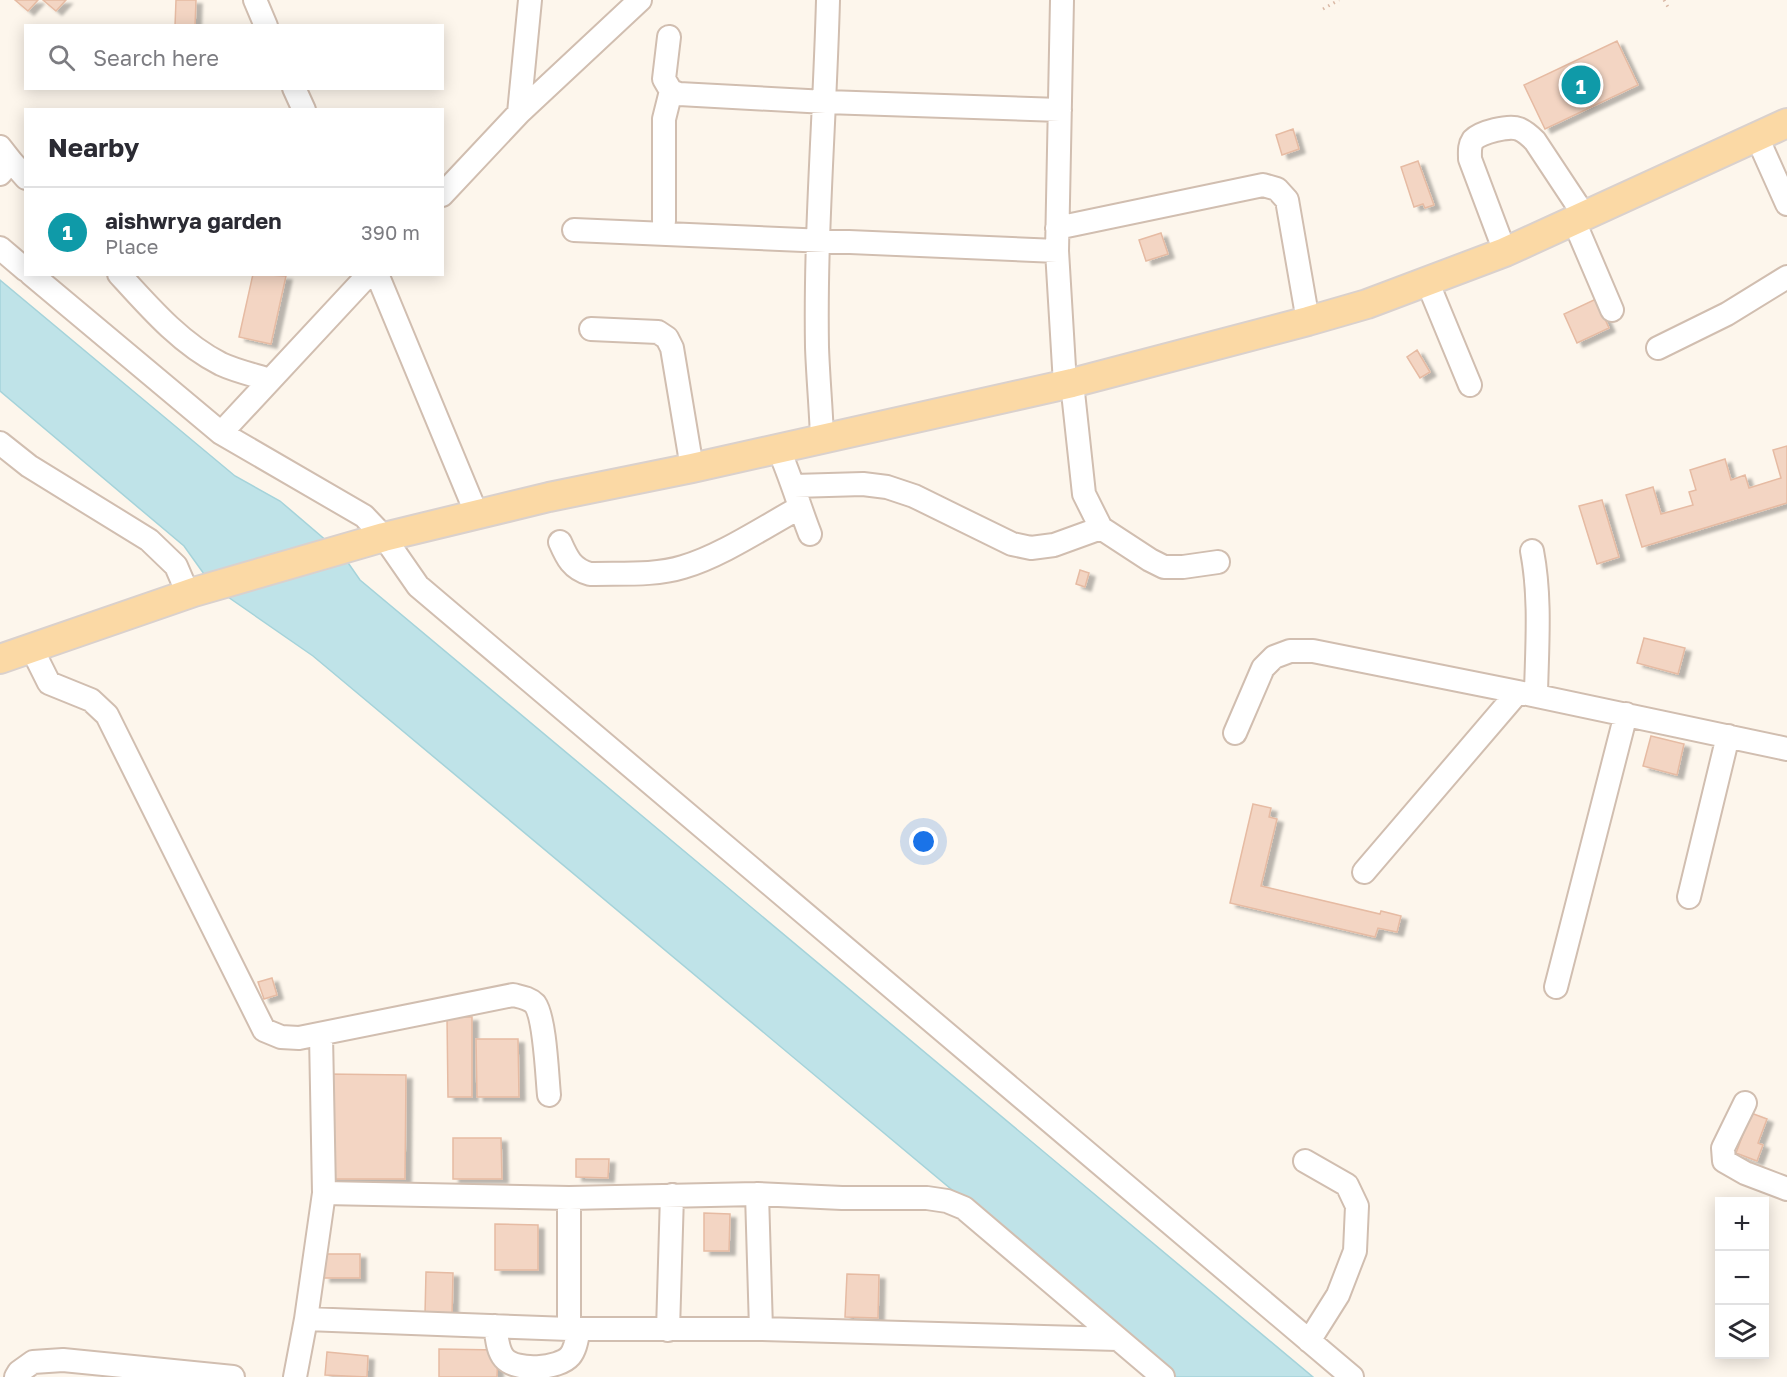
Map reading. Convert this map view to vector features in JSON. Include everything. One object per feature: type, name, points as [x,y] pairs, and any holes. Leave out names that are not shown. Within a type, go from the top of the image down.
[{"type":"main road","points":[[0,659],[191,593],[384,537],[549,497],[692,468],[1068,384],[1367,304],[1505,252],[1787,123]]},
{"type":"street","points":[[255,0],[265,24]]},
{"type":"street","points":[[519,113],[530,0]]},
{"type":"street","points":[[444,193],[519,113],[640,0]]},
{"type":"street","points":[[822,438],[817,348],[818,241],[826,102],[828,0]]},
{"type":"street","points":[[1062,0],[1057,251],[1068,384],[1084,494],[1101,528],[1150,560],[1164,567],[1218,562]]},
{"type":"street","points":[[664,221],[664,119],[671,92],[664,79],[669,37]]},
{"type":"street","points":[[295,90],[302,108]]},
{"type":"street","points":[[671,92],[826,102],[1060,110]]},
{"type":"street","points":[[1505,252],[1470,159],[1470,148],[1476,137],[1508,127],[1519,129],[1535,141],[1579,218],[1612,310]]},
{"type":"street","points":[[1757,137],[1787,204]]},
{"type":"street","points":[[4,161],[24,176]]},
{"type":"street","points":[[1057,228],[1263,185],[1277,189],[1287,200],[1308,321]]},
{"type":"street","points":[[574,230],[1057,251]]},
{"type":"street","points":[[0,248],[24,268]]},
{"type":"street","points":[[33,276],[221,433],[364,516],[384,537],[418,586],[1352,1377]]},
{"type":"street","points":[[121,276],[188,343],[222,364],[270,380]]},
{"type":"street","points":[[221,433],[367,276]]},
{"type":"street","points":[[378,276],[477,515]]},
{"type":"street","points":[[1659,348],[1726,314],[1787,277]]},
{"type":"street","points":[[1427,281],[1470,385]]},
{"type":"street","points":[[591,328],[658,332],[667,338],[672,348],[692,468]]},
{"type":"street","points":[[0,443],[29,466],[149,540],[176,566],[191,593]]},
{"type":"street","points":[[778,448],[810,534]]},
{"type":"street","points":[[560,542],[571,564],[579,571],[590,574],[659,572],[681,568],[704,559],[797,497],[863,484],[887,487],[914,496],[1012,544],[1031,548],[1054,545],[1101,528]]},
{"type":"street","points":[[1364,872],[1527,693],[1538,604],[1538,578],[1532,551]]},
{"type":"street","points":[[32,649],[49,683],[91,700],[107,715],[264,1030],[281,1037],[299,1038],[321,1035],[499,996],[513,995],[526,998],[534,1003],[540,1015],[549,1095]]},
{"type":"street","points":[[1235,733],[1263,668],[1274,657],[1290,651],[1312,651],[1527,693],[1787,749]]},
{"type":"street","points":[[1556,987],[1626,714]]},
{"type":"street","points":[[1689,897],[1728,736]]},
{"type":"street","points":[[295,1377],[306,1319],[324,1192],[321,1035]]},
{"type":"street","points":[[1745,1102],[1723,1148],[1724,1161],[1745,1173],[1787,1189]]},
{"type":"street","points":[[1305,1161],[1347,1185],[1357,1206],[1355,1251],[1338,1295],[1309,1341]]},
{"type":"street","points":[[324,1192],[569,1198],[757,1194],[842,1198],[927,1198],[947,1201],[964,1208],[1163,1377]]},
{"type":"street","points":[[757,1194],[761,1329]]},
{"type":"street","points":[[668,1330],[672,1195]]},
{"type":"street","points":[[495,1326],[504,1358],[522,1367],[552,1366],[570,1356],[575,1347],[569,1198]]},
{"type":"street","points":[[306,1319],[574,1329],[761,1329],[1119,1339]]},
{"type":"street","points":[[16,1377],[33,1362],[63,1360],[158,1373],[233,1377]]},
{"type":"path","points":[[1323,9],[1339,0]]},
{"type":"path","points":[[1664,0],[1668,7]]},
{"type":"water","points":[[0,280],[235,476],[280,501],[342,554],[360,580],[1313,1377],[1176,1377],[313,656],[228,597],[204,574],[184,546],[0,391]]},
{"type":"building","points":[[15,0],[38,0],[28,11]]},
{"type":"building","points":[[43,0],[66,0],[56,11]]},
{"type":"building","points":[[176,0],[196,0],[195,24],[175,24]]},
{"type":"building","points":[[1617,41],[1638,85],[1545,129],[1524,85]]},
{"type":"building","points":[[1293,129],[1299,149],[1282,155],[1276,135]]},
{"type":"building","points":[[1418,161],[1434,205],[1425,208],[1423,204],[1414,207],[1401,167]]},
{"type":"building","points":[[1161,233],[1168,254],[1146,261],[1139,240]]},
{"type":"building","points":[[253,276],[286,276],[271,344],[239,337]]},
{"type":"building","points":[[1596,299],[1609,328],[1577,343],[1564,314]]},
{"type":"building","points":[[1417,350],[1430,372],[1420,378],[1407,357]]},
{"type":"building","points":[[1787,446],[1787,503],[1642,547],[1626,495],[1653,487],[1661,514],[1693,505],[1689,492],[1696,490],[1690,470],[1725,459],[1731,480],[1745,475],[1749,488],[1781,478],[1773,450]]},
{"type":"building","points":[[1602,500],[1619,557],[1597,564],[1579,506]]},
{"type":"building","points":[[1080,570],[1089,573],[1085,587],[1076,584]]},
{"type":"building","points":[[1644,638],[1685,648],[1678,674],[1637,663]]},
{"type":"building","points":[[1651,736],[1684,744],[1677,775],[1643,766]]},
{"type":"building","points":[[1253,804],[1271,808],[1269,817],[1277,819],[1261,886],[1380,914],[1381,911],[1401,916],[1397,932],[1378,928],[1375,937],[1230,903]]},
{"type":"building","points":[[272,978],[277,995],[264,999],[258,982]]},
{"type":"building","points":[[447,1017],[472,1017],[472,1097],[448,1097]]},
{"type":"building","points":[[476,1039],[518,1039],[519,1097],[477,1097]]},
{"type":"building","points":[[326,1074],[406,1075],[405,1179],[325,1179]]},
{"type":"building","points":[[1751,1113],[1767,1119],[1758,1143],[1763,1145],[1757,1161],[1736,1153]]},
{"type":"building","points":[[453,1138],[501,1138],[502,1179],[453,1179]]},
{"type":"building","points":[[576,1159],[609,1159],[608,1178],[576,1177]]},
{"type":"building","points":[[704,1213],[730,1214],[729,1251],[704,1251]]},
{"type":"building","points":[[495,1224],[538,1225],[538,1270],[495,1270]]},
{"type":"building","points":[[324,1254],[360,1254],[360,1278],[324,1278]]},
{"type":"building","points":[[426,1272],[453,1273],[452,1315],[425,1314]]},
{"type":"building","points":[[847,1274],[879,1275],[878,1318],[845,1317]]},
{"type":"building","points":[[439,1349],[498,1350],[497,1377],[439,1377]]},
{"type":"building","points":[[327,1352],[368,1356],[367,1377],[325,1375]]},
{"type":"place","name":"aishwrya garden","points":[[1581,85]]}]
